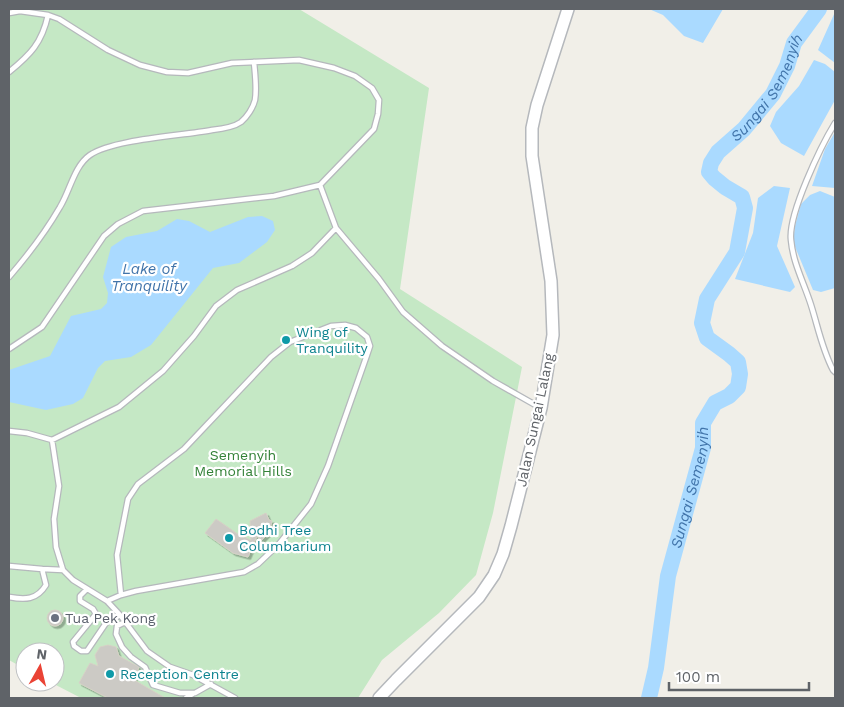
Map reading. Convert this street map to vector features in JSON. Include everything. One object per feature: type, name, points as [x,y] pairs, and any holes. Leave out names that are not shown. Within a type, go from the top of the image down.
[{"type":"street","name":"Jalan Sungai Lalang","points":[[379,698],[469,609],[483,592],[494,575],[512,526],[541,408],[549,363],[553,317],[551,281],[532,156],[532,128],[537,105],[568,9]]},
{"type":"lane","points":[[9,13],[20,11],[48,15],[59,19],[108,50],[140,65],[166,72],[188,73],[232,63],[299,60],[334,68],[355,76],[372,88],[379,100],[374,129],[320,185],[274,196],[143,211],[118,224],[104,236],[42,327],[9,349]]},
{"type":"lane","points":[[9,72],[34,49],[44,31],[48,15]]},
{"type":"lane","points":[[9,277],[29,254],[48,227],[62,205],[81,164],[90,155],[103,149],[124,144],[196,134],[240,122],[250,112],[255,100],[254,62]]},
{"type":"lane","points":[[835,123],[826,138],[798,204],[791,226],[790,239],[794,260],[810,303],[823,350],[832,370],[835,372]]},
{"type":"lane","points":[[320,185],[336,228],[379,279],[403,312],[428,335],[493,381],[541,408]]},
{"type":"lane","points":[[9,430],[52,440],[119,407],[163,371],[194,336],[216,306],[237,290],[292,266],[312,253],[336,228]]},
{"type":"lane","points":[[107,601],[121,595],[244,572],[258,564],[279,544],[311,504],[328,466],[370,346],[367,337],[356,328],[345,325],[331,326],[290,342],[272,357],[184,449],[138,484],[128,499],[117,555],[121,595]]},
{"type":"lane","points":[[52,440],[59,486],[54,519],[55,537],[63,570],[73,580],[107,601],[147,651],[170,667],[194,675],[235,698]]},
{"type":"lane","points":[[9,566],[42,570],[63,570]]},
{"type":"lane","points":[[9,597],[31,598],[40,595],[46,586],[42,570]]},
{"type":"lane","points":[[88,588],[80,596],[80,601],[96,614],[73,642],[74,646],[81,651],[87,650],[106,623],[120,615]]},
{"type":"lane","points":[[125,622],[117,626],[116,634],[122,647],[144,667],[153,685],[180,693],[195,693]]},
{"type":"lane","points":[[186,698],[211,684]]},
{"type":"green space","name":"Semenyih Memorial Hills","points":[[9,9],[299,9],[429,88],[400,289],[522,367],[493,513],[476,575],[439,613],[382,660],[358,698],[81,698],[65,690],[65,642],[15,642],[15,663],[9,660]]},
{"type":"water","points":[[649,9],[723,9],[703,43],[684,36],[663,15]]},
{"type":"water","points":[[835,12],[835,63],[818,50]]},
{"type":"water","points":[[814,60],[825,64],[835,72],[835,100],[804,156],[781,143],[770,126],[776,112],[799,86]]},
{"type":"water","points":[[835,132],[835,188],[812,186],[825,149]]},
{"type":"water","points":[[774,186],[790,188],[777,246],[795,287],[790,292],[735,279],[753,233],[758,198]]},
{"type":"water","points":[[820,191],[835,197],[835,288],[821,292],[813,290],[793,242],[801,204],[810,195]]},
{"type":"water","name":"Lake of Tranquility","points":[[262,216],[273,221],[275,230],[267,242],[239,263],[213,268],[151,345],[131,357],[105,361],[98,368],[83,398],[73,404],[46,410],[9,402],[9,370],[50,356],[71,316],[101,309],[107,303],[108,293],[103,277],[111,247],[126,237],[157,231],[177,219],[189,221],[210,232],[248,217]]},
{"type":"building","name":"Bodhi Tree Columbarium","points":[[266,513],[269,520],[272,521],[269,533],[261,541],[257,536],[248,557],[233,553],[205,533],[216,519],[239,535],[251,540],[250,521]]},
{"type":"building","name":"Tua Pek Kong","points":[[55,610],[61,612],[63,618],[61,624],[55,626],[49,624],[47,618],[49,612]]},
{"type":"building","name":"Reception Centre","points":[[108,645],[116,647],[119,656],[139,667],[134,680],[165,698],[108,698],[79,683],[90,663],[98,666],[95,655],[100,647]]},
{"type":"waterway","name":"Sungai Semenyih","points":[[649,698],[656,668],[668,576],[703,448],[703,423],[715,403],[729,396],[738,387],[740,374],[738,362],[707,338],[702,323],[707,299],[737,252],[745,208],[742,197],[725,187],[709,172],[711,163],[718,152],[744,129],[773,94],[787,66],[794,43],[819,9]]},
{"type":"place","name":"Wing of Tranquility","points":[[286,340]]},
{"type":"place","name":"Bodhi Tree Columbarium","points":[[229,538]]},
{"type":"place","name":"Tua Pek Kong","points":[[55,618]]},
{"type":"place","name":"Reception Centre","points":[[110,674]]}]
